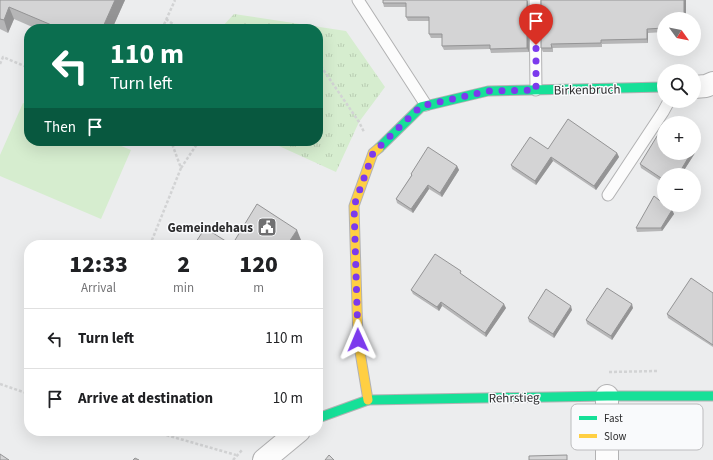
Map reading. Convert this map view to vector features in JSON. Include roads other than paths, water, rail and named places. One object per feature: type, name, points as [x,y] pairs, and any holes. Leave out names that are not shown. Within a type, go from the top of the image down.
[{"type":"street","points":[[701,86],[706,86],[713,83]]},
{"type":"street","name":"Birkenbruch","points":[[368,400],[358,340],[354,206],[373,153],[421,106],[488,91],[657,87]]},
{"type":"street","points":[[607,396],[607,404]]},
{"type":"street","name":"Rehrstieg","points":[[323,416],[368,400],[607,396],[713,396]]},
{"type":"street","points":[[264,460],[293,436]]},
{"type":"lane","points":[[358,0],[426,105]]},
{"type":"lane","points":[[535,0],[536,90]]},
{"type":"lane","points":[[608,195],[665,108]]},
{"type":"place","name":"Gemeindehaus","points":[[267,227]]}]
